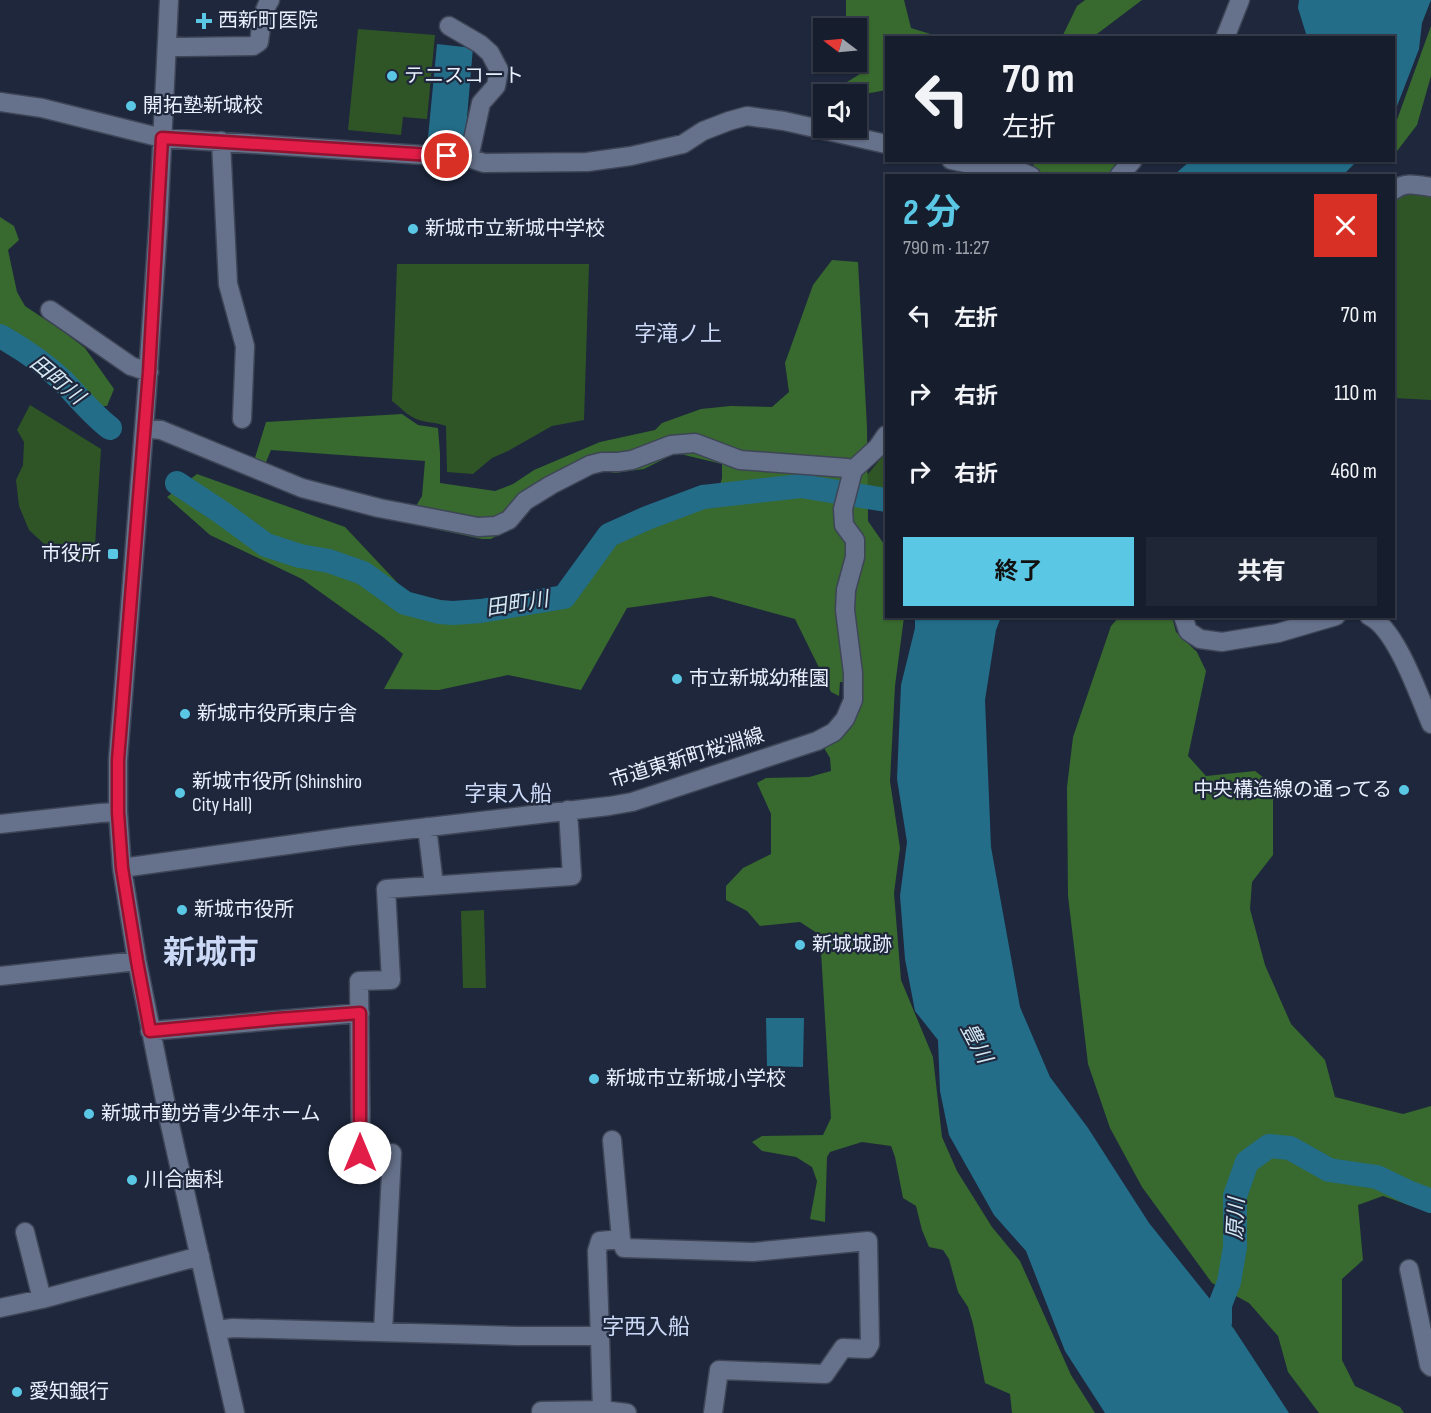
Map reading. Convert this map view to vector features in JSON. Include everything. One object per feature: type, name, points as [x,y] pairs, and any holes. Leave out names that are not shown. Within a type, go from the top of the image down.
[{"type":"street","points":[[169,0],[149,372],[118,749],[118,812],[122,868],[150,1031],[235,1413]]},
{"type":"street","points":[[167,46],[253,46],[259,42],[266,5],[270,0]]},
{"type":"street","points":[[1226,36],[1240,0]]},
{"type":"street","points":[[449,26],[480,44],[490,53],[499,70],[496,86],[481,103],[469,158]]},
{"type":"street","points":[[0,102],[42,108],[162,138],[469,158],[484,163],[587,162],[631,156],[683,144],[703,131],[747,116],[784,121],[885,144]]},
{"type":"street","points":[[221,141],[228,284],[245,346],[242,419]]},
{"type":"street","points":[[960,162],[974,165],[1008,166],[1026,174]]},
{"type":"street","points":[[1121,174],[1131,162]]},
{"type":"street","points":[[1395,189],[1399,186],[1414,184],[1431,187]]},
{"type":"street","points":[[50,310],[131,366],[149,372]]},
{"type":"street","points":[[144,428],[161,430],[302,488],[379,508],[478,527],[496,526],[509,520],[525,501],[590,465],[632,460],[671,445],[696,443],[740,460],[847,468],[849,486]]},
{"type":"street","points":[[849,486],[885,436]]},
{"type":"street","name":"市道東新町桜淵線","points":[[122,868],[632,802],[817,741],[834,732],[845,719],[853,700],[853,673],[845,610],[846,590],[855,557],[855,540],[844,525],[843,509],[849,486]]},
{"type":"street","points":[[1184,618],[1188,631],[1200,639],[1222,642],[1278,633],[1329,618]]},
{"type":"street","points":[[1372,618],[1391,637],[1431,724]]},
{"type":"street","points":[[383,1332],[392,1153],[360,1153],[359,981],[391,980],[386,889],[572,876],[568,810]]},
{"type":"street","points":[[0,824],[118,812]]},
{"type":"street","points":[[427,827],[434,885]]},
{"type":"street","points":[[0,976],[137,961]]},
{"type":"street","points":[[150,1031],[360,1013]]},
{"type":"street","points":[[612,1140],[621,1239],[624,1248],[753,1252],[868,1241],[870,1344],[867,1349],[843,1348],[825,1374],[718,1370],[713,1413]]},
{"type":"street","points":[[26,1232],[42,1299]]},
{"type":"street","points":[[602,1410],[597,1251],[600,1241],[621,1239]]},
{"type":"street","points":[[0,1308],[42,1299],[200,1256]]},
{"type":"street","points":[[1409,1269],[1431,1367]]},
{"type":"street","points":[[217,1330],[233,1328],[516,1336],[600,1336]]},
{"type":"street","points":[[541,1413],[541,1411],[602,1410],[627,1413]]},
{"type":"green space","points":[[846,0],[904,0],[911,28],[937,36],[885,36],[885,90],[867,94],[867,84],[847,82],[860,74],[859,72],[867,72],[867,18],[846,18]]},
{"type":"green space","points":[[1085,0],[1142,0],[1094,36],[1062,36],[1077,6]]},
{"type":"green space","points":[[1431,26],[1431,76],[1417,125],[1395,154],[1395,125]]},
{"type":"green space","name":"テニスコート","points":[[358,29],[435,35],[427,119],[403,117],[401,135],[348,130]]},
{"type":"green space","points":[[1033,162],[1116,163],[1109,174],[1048,174],[1034,171]]},
{"type":"green space","points":[[1431,190],[1431,400],[1395,398],[1395,193]]},
{"type":"green space","points":[[0,217],[14,226],[19,240],[8,250],[17,292],[25,306],[85,348],[114,389],[107,406],[92,406],[20,345],[0,334]]},
{"type":"green space","points":[[832,260],[858,262],[867,427],[868,521],[885,546],[885,618],[904,618],[895,686],[890,781],[900,848],[894,893],[901,980],[933,1057],[942,1137],[957,1171],[992,1227],[1020,1261],[1071,1375],[1095,1413],[1012,1413],[1010,1394],[985,1383],[973,1324],[968,1307],[958,1292],[949,1259],[943,1250],[929,1247],[916,1206],[903,1198],[891,1146],[862,1142],[830,1152],[827,1157],[825,1222],[810,1219],[817,1181],[812,1167],[796,1157],[762,1151],[752,1142],[762,1136],[823,1135],[831,1118],[820,935],[800,922],[760,926],[747,911],[726,900],[726,886],[743,868],[771,854],[771,814],[757,783],[766,778],[809,777],[831,771],[830,758],[824,748],[832,738],[856,683],[840,682],[839,696],[831,692],[795,619],[711,596],[627,608],[581,690],[508,675],[439,690],[384,689],[403,654],[302,579],[210,535],[167,497],[197,474],[345,527],[407,593],[455,603],[564,587],[610,541],[672,502],[719,489],[722,464],[676,453],[644,469],[615,473],[601,470],[538,497],[510,528],[491,539],[482,539],[406,523],[422,496],[425,461],[271,450],[264,467],[254,461],[266,422],[402,414],[418,425],[438,428],[440,483],[495,491],[513,484],[534,470],[600,442],[655,430],[662,423],[701,409],[730,406],[772,407],[789,392],[785,363],[813,285]]},
{"type":"green space","points":[[397,264],[589,264],[584,420],[552,426],[492,458],[473,474],[447,472],[446,426],[416,419],[392,401]]},
{"type":"green space","points":[[30,405],[101,449],[94,562],[56,555],[29,530],[19,506],[16,480],[23,465],[24,442],[17,430]]},
{"type":"green space","points":[[885,453],[885,491],[866,487],[861,476],[868,474]]},
{"type":"green space","points":[[1118,618],[1172,618],[1176,632],[1197,652],[1206,671],[1188,756],[1206,776],[1255,771],[1273,785],[1273,855],[1252,882],[1250,909],[1265,965],[1291,1024],[1325,1060],[1335,1097],[1403,1114],[1431,1106],[1431,1213],[1383,1196],[1358,1205],[1363,1260],[1342,1279],[1342,1360],[1355,1386],[1400,1407],[1404,1413],[1319,1413],[1288,1372],[1278,1336],[1249,1303],[1212,1283],[1142,1187],[1110,1128],[1088,1064],[1068,896],[1067,787],[1073,737],[1111,626]]},
{"type":"green space","points":[[484,910],[486,988],[463,988],[461,911]]},
{"type":"water","points":[[1299,0],[1431,0],[1422,23],[1419,49],[1395,111],[1395,36],[1307,36],[1298,8]]},
{"type":"water","points":[[437,44],[473,48],[464,152],[427,148]]},
{"type":"water","points":[[1189,162],[1356,162],[1344,174],[1175,174]]},
{"type":"water","name":"豊川","points":[[915,618],[1001,618],[996,630],[985,700],[991,847],[1020,1007],[1050,1077],[1088,1128],[1149,1223],[1234,1329],[1289,1413],[1105,1413],[1065,1351],[1026,1251],[994,1215],[949,1135],[940,1091],[938,1040],[915,1011],[905,959],[900,896],[907,842],[897,779],[901,685],[915,628]]},
{"type":"water","points":[[766,1018],[804,1018],[803,1067],[767,1066]]},
{"type":"waterway","name":"田町川","points":[[0,336],[49,369],[110,428]]},
{"type":"waterway","name":"田町川","points":[[177,483],[266,545],[300,556],[329,561],[363,573],[405,603],[439,612],[453,613],[481,611],[564,597],[609,535],[703,497],[801,486],[885,500]]},
{"type":"waterway","name":"原川","points":[[1215,1343],[1220,1322],[1220,1305],[1229,1282],[1235,1247],[1235,1196],[1247,1162],[1269,1146],[1290,1148],[1329,1170],[1377,1177],[1431,1201]]},
{"type":"place","name":"西新町医院","points":[[204,21]]},
{"type":"place","name":"テニスコート","points":[[392,76]]},
{"type":"place","name":"開拓塾新城校","points":[[131,106]]},
{"type":"place","name":"新城市立新城中学校","points":[[413,229]]},
{"type":"place","name":"市役所","points":[[113,554]]},
{"type":"place","name":"市立新城幼稚園","points":[[677,679]]},
{"type":"place","name":"新城市役所東庁舎","points":[[185,714]]},
{"type":"place","name":"中央構造線の通ってる","points":[[1404,790]]},
{"type":"place","name":"新城市役所 (Shinshiro City Hall)","points":[[180,793]]},
{"type":"place","name":"新城市役所","points":[[182,910]]},
{"type":"place","name":"新城城跡","points":[[800,945]]},
{"type":"place","name":"新城市立新城小学校","points":[[594,1079]]},
{"type":"place","name":"新城市勤労青少年ホーム","points":[[89,1114]]},
{"type":"place","name":"川合歯科","points":[[132,1180]]},
{"type":"place","name":"愛知銀行","points":[[17,1392]]},
{"type":"district","name":"字滝ノ上","points":[[678,334]]},
{"type":"district","name":"字東入船","points":[[508,794]]},
{"type":"district","name":"新城市","points":[[211,953]]},
{"type":"district","name":"字西入船","points":[[646,1327]]},
{"type":"route","points":[[360,1153],[360,1013],[150,1031],[122,868],[118,812],[118,760],[149,372],[162,138],[447,156]]}]
